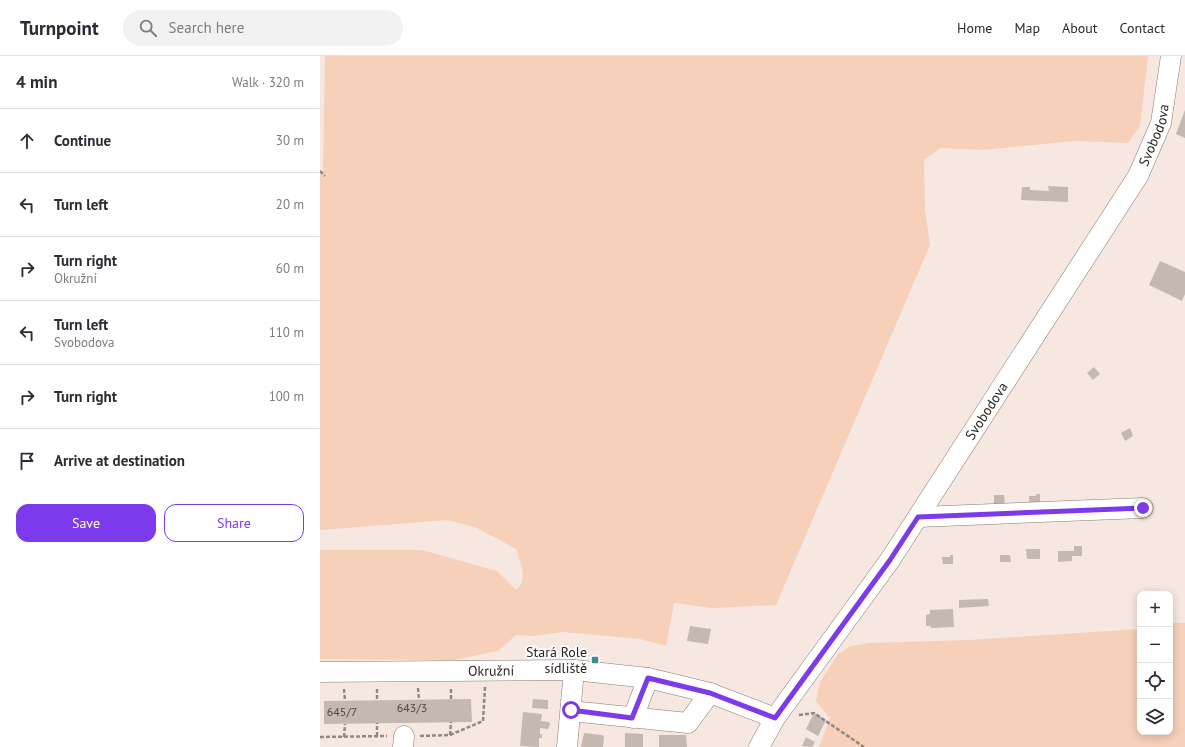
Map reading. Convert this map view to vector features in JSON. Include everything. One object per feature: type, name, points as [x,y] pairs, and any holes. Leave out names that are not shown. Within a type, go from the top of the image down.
[{"type":"street","name":"Svobodova","points":[[759,747],[775,718],[890,560],[1138,176],[1161,123],[1176,60]]},
{"type":"street","points":[[918,517],[1143,508]]},
{"type":"street","points":[[567,747],[574,670]]},
{"type":"street","name":"Okružní","points":[[320,672],[574,670],[648,678],[710,693],[775,718]]},
{"type":"street","points":[[632,718],[648,678]]},
{"type":"street","points":[[571,710],[632,718],[688,723],[710,693]]},
{"type":"path","points":[[320,171],[325,176]]},
{"type":"path","points":[[450,735],[483,721],[485,682]]},
{"type":"path","points":[[450,699],[451,683]]},
{"type":"path","points":[[418,684],[418,700]]},
{"type":"path","points":[[344,685],[345,700]]},
{"type":"path","points":[[377,685],[377,700]]},
{"type":"path","points":[[775,718],[814,713],[864,747]]},
{"type":"path","points":[[377,723],[377,736]]},
{"type":"path","points":[[344,737],[345,724]]},
{"type":"shaded area","points":[[325,56],[1148,56],[1140,126],[1128,143],[1074,141],[982,150],[940,148],[924,160],[925,209],[930,245],[776,605],[712,608],[674,603],[666,646],[640,639],[563,632],[532,636],[516,635],[498,651],[453,660],[320,659],[320,550],[422,550],[497,571],[516,590],[522,582],[523,576],[516,549],[477,528],[448,520],[320,530],[320,174],[323,173]]},
{"type":"shaded area","points":[[1173,623],[1185,623],[1185,747],[819,747],[830,718],[816,701],[820,682],[838,654],[851,646],[869,643],[969,640],[1137,629],[1137,735],[1173,735]]},
{"type":"building","points":[[1185,110],[1185,138],[1176,134]]},
{"type":"building","points":[[1048,186],[1068,187],[1068,202],[1021,200],[1022,187],[1030,187],[1030,190],[1049,191]]},
{"type":"building","points":[[1160,261],[1185,272],[1185,294],[1182,301],[1149,285]]},
{"type":"building","points":[[1094,367],[1100,374],[1093,380],[1087,373]]},
{"type":"building","points":[[1130,428],[1133,436],[1125,441],[1121,433]]},
{"type":"building","points":[[1036,494],[1040,494],[1040,503],[1029,502],[1029,496],[1036,496]]},
{"type":"building","points":[[994,495],[1004,495],[1005,504],[994,504]]},
{"type":"building","points":[[1074,546],[1082,546],[1082,556],[1072,556],[1072,561],[1058,562],[1058,551],[1074,551]]},
{"type":"building","points":[[1026,549],[1040,549],[1040,559],[1027,559]]},
{"type":"building","points":[[950,555],[953,555],[953,564],[943,564],[942,557],[950,557]]},
{"type":"building","points":[[1000,555],[1010,555],[1011,562],[1000,562]]},
{"type":"building","points":[[988,599],[989,606],[959,608],[959,600]]},
{"type":"building","points":[[953,609],[954,627],[931,628],[931,626],[926,626],[926,615],[930,614],[930,610]]},
{"type":"building","points":[[690,626],[711,629],[708,644],[687,641]]},
{"type":"building","points":[[471,699],[472,722],[324,724],[324,701]]},
{"type":"building","points":[[533,699],[548,700],[548,709],[532,708]]},
{"type":"building","points":[[523,712],[542,714],[541,721],[549,722],[550,724],[548,729],[540,728],[542,738],[539,738],[539,747],[520,746]]},
{"type":"building","points":[[814,713],[826,720],[818,736],[806,729]]},
{"type":"building","points":[[584,733],[602,735],[604,737],[603,747],[581,747]]},
{"type":"building","points":[[625,733],[643,734],[643,747],[625,747]]},
{"type":"building","points":[[659,735],[686,735],[687,747],[659,747]]},
{"type":"building","points":[[806,737],[815,742],[812,747],[802,746]]},
{"type":"place","name":"Stará Role sídliště","points":[[595,660]]},
{"type":"route","points":[[571,710],[632,718],[648,678],[710,693],[775,718],[890,560],[918,517],[1143,508]]}]
